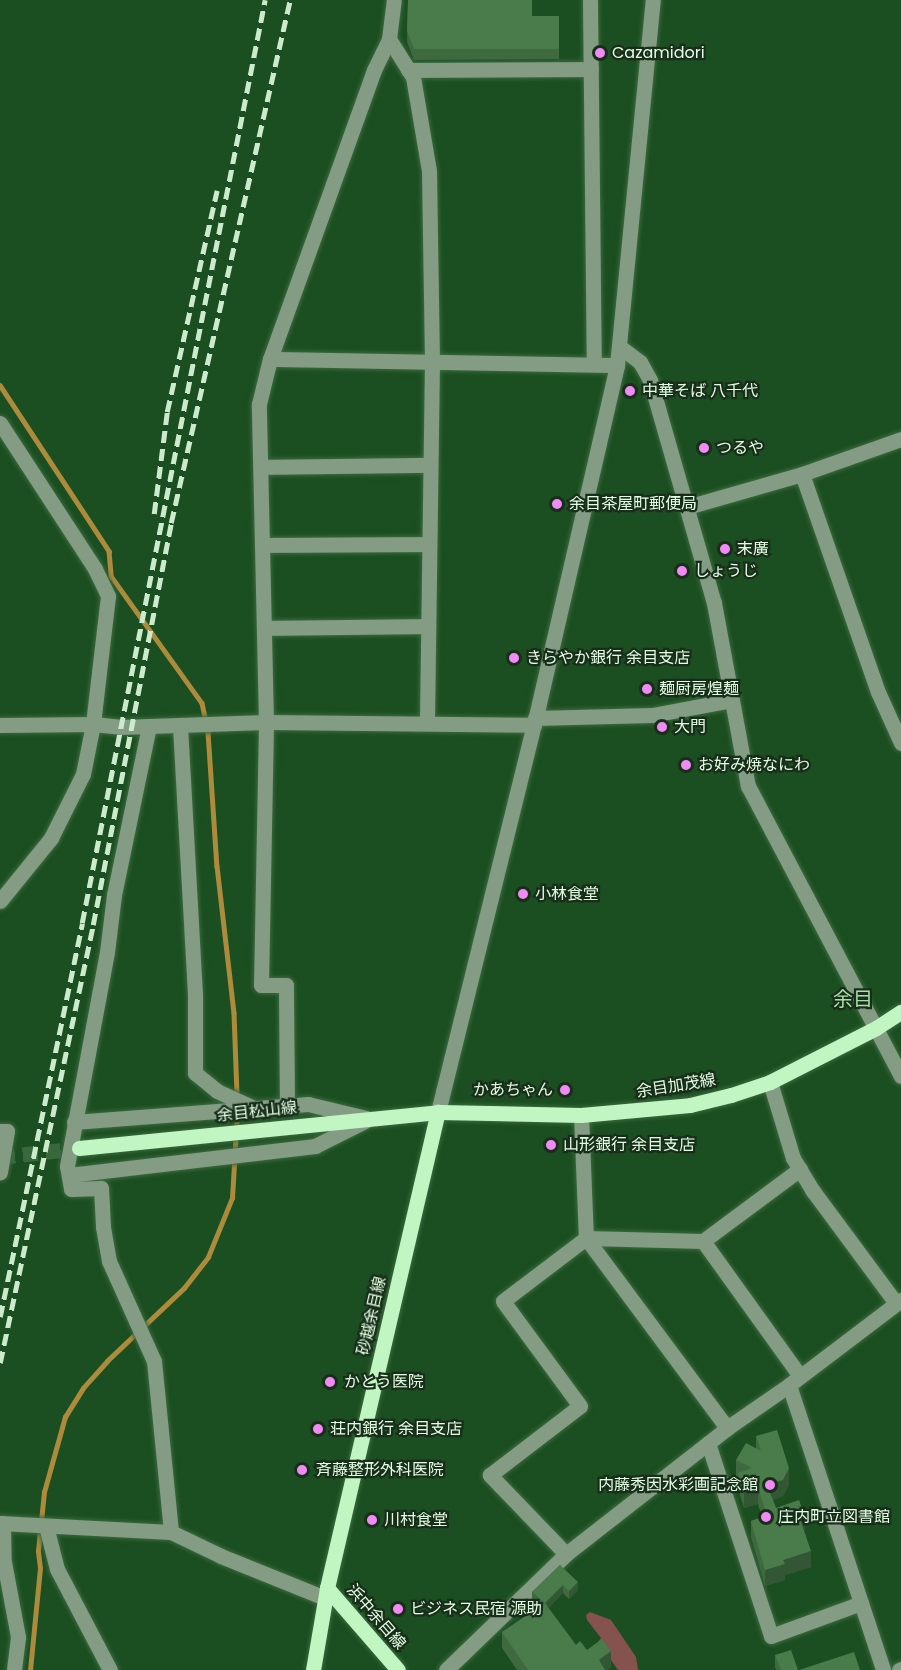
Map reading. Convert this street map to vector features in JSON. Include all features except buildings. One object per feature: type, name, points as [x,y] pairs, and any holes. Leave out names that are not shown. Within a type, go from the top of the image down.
[{"type":"main road","name":"余目加茂線","points":[[438,1112],[581,1115],[690,1105],[770,1082],[876,1028],[901,1012]]},
{"type":"main road","name":"余目松山線","points":[[79,1148],[438,1112]]},
{"type":"main road","name":"砂越余目線","points":[[313,1670],[326,1593],[438,1112]]},
{"type":"main road","name":"浜中余目線","points":[[326,1593],[398,1670]]},
{"type":"street","points":[[286,1106],[286,985],[261,985],[266,722],[259,404],[270,359],[374,69],[389,39],[394,0]]},
{"type":"street","points":[[590,0],[594,362]]},
{"type":"street","points":[[438,1112],[535,722],[617,365],[652,0]]},
{"type":"street","points":[[389,39],[412,77],[429,171],[432,362],[427,723]]},
{"type":"street","points":[[408,70],[591,69]]},
{"type":"street","points":[[620,347],[640,362],[650,380],[714,603],[748,786],[901,1076]]},
{"type":"street","points":[[270,359],[594,362],[617,365]]},
{"type":"street","points":[[0,423],[95,569],[108,596],[93,724],[83,774],[51,838],[0,901]]},
{"type":"street","points":[[687,507],[801,474],[901,439]]},
{"type":"street","points":[[261,467],[430,465]]},
{"type":"street","points":[[801,474],[878,692],[901,743]]},
{"type":"street","points":[[262,545],[429,544]]},
{"type":"street","points":[[264,628],[428,626]]},
{"type":"street","points":[[0,725],[180,726],[266,722],[535,722],[652,715],[732,700]]},
{"type":"street","points":[[149,726],[116,885],[107,952],[67,1166],[71,1189],[101,1188],[103,1227],[109,1261],[154,1361],[171,1532]]},
{"type":"street","points":[[180,726],[195,996],[195,1073],[217,1091],[254,1108]]},
{"type":"street","points":[[446,1670],[566,1554],[727,1428],[795,1381],[899,1301],[793,1158],[770,1082]]},
{"type":"street","points":[[74,1122],[308,1104],[369,1119]]},
{"type":"street","points":[[581,1115],[586,1238],[727,1428]]},
{"type":"street","points":[[69,1175],[315,1146],[369,1119]]},
{"type":"street","points":[[0,1131],[7,1131],[0,1172]]},
{"type":"street","points":[[566,1554],[490,1475],[580,1407],[503,1301],[586,1238],[703,1241],[800,1169]]},
{"type":"street","points":[[703,1241],[795,1381],[883,1670]]},
{"type":"street","points":[[708,1443],[771,1636],[861,1603]]},
{"type":"street","points":[[14,1670],[18,1637],[4,1562],[2,1523],[171,1532],[221,1556],[326,1593]]},
{"type":"street","points":[[46,1526],[57,1569],[110,1670]]},
{"type":"shaded area","points":[[590,1612],[611,1620],[636,1657],[638,1670],[618,1670],[598,1642],[601,1638],[587,1620],[586,1615]]},
{"type":"waterway","points":[[0,385],[109,551],[111,576],[202,703],[208,732],[217,866],[234,1013],[237,1096]]},
{"type":"waterway","points":[[30,1670],[40,1568],[38,1551],[44,1492],[65,1417],[83,1388],[107,1361],[184,1288],[208,1257],[232,1198],[237,1113]]},
{"type":"tunnel","points":[[0,1157],[79,1148]]},
{"type":"railway","points":[[0,1317],[82,923],[265,0]]},
{"type":"railway","points":[[0,1363],[93,925],[171,523],[290,0]]},
{"type":"railway","points":[[154,514],[167,412],[217,191]]},
{"type":"place","name":"Cazamidori","points":[[600,53]]},
{"type":"place","name":"中華そば 八千代","points":[[630,391]]},
{"type":"place","name":"つるや","points":[[704,448]]},
{"type":"place","name":"余目茶屋町郵便局","points":[[557,504]]},
{"type":"place","name":"末廣","points":[[725,549]]},
{"type":"place","name":"しょうじ","points":[[682,571]]},
{"type":"place","name":"きらやか銀行 余目支店","points":[[514,658]]},
{"type":"place","name":"麺厨房煌麺","points":[[647,689]]},
{"type":"place","name":"大門","points":[[662,727]]},
{"type":"place","name":"お好み焼なにわ","points":[[686,765]]},
{"type":"place","name":"小林食堂","points":[[523,894]]},
{"type":"place","name":"かあちゃん","points":[[565,1090]]},
{"type":"place","name":"山形銀行 余目支店","points":[[551,1145]]},
{"type":"place","name":"かとう医院","points":[[330,1382]]},
{"type":"place","name":"荘内銀行 余目支店","points":[[318,1429]]},
{"type":"place","name":"斉藤整形外科医院","points":[[302,1470]]},
{"type":"place","name":"内藤秀因水彩画記念館","points":[[770,1485]]},
{"type":"place","name":"庄内町立図書館","points":[[766,1517]]},
{"type":"place","name":"川村食堂","points":[[372,1520]]},
{"type":"place","name":"ビジネス民宿 源助","points":[[398,1609]]},
{"type":"district","name":"余目","points":[[853,999]]}]
